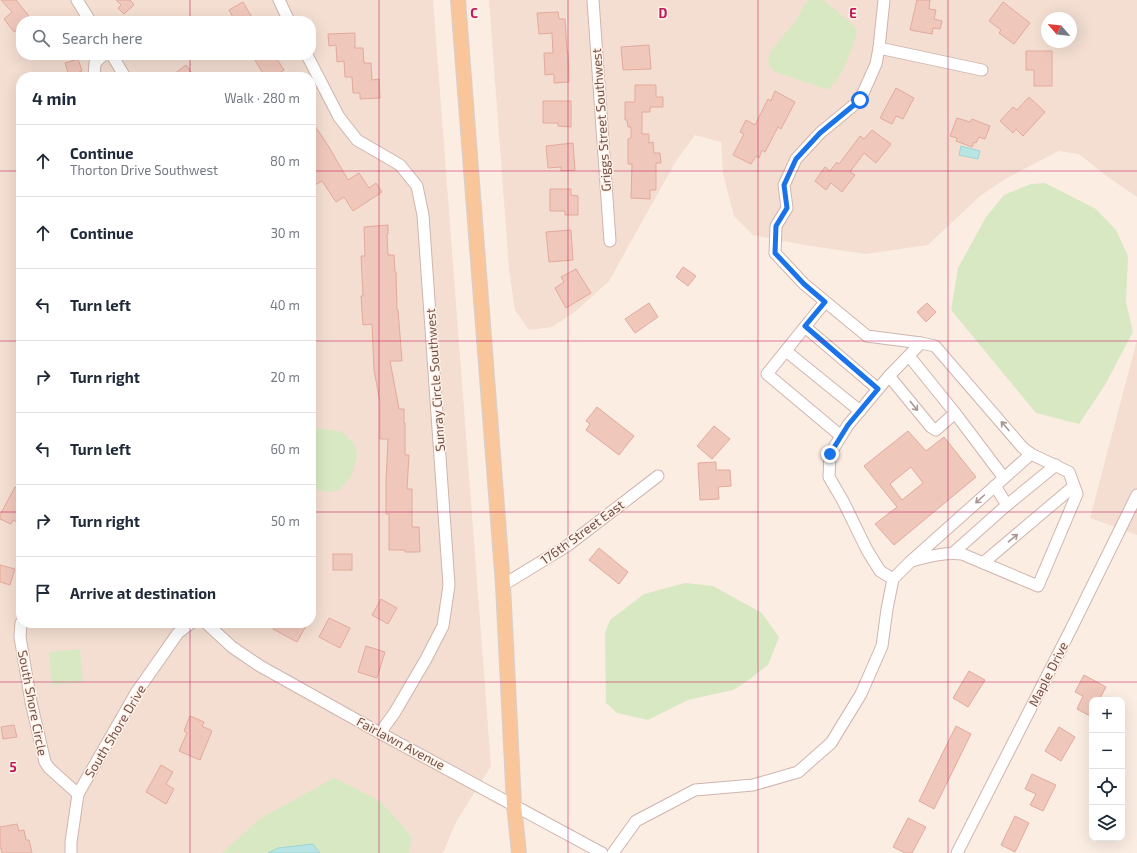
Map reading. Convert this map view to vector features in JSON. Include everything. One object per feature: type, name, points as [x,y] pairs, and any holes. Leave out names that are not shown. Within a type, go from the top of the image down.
[{"type":"main road","points":[[458,0],[503,585],[514,805],[519,853]]},
{"type":"street","points":[[77,0],[87,16]]},
{"type":"street","points":[[279,0],[287,16]]},
{"type":"street","name":"Griggs Street Southwest","points":[[593,0],[610,241]]},
{"type":"street","points":[[884,0],[876,64],[860,100],[820,133],[796,159],[784,185],[787,208],[776,226],[775,253],[804,284],[867,336],[935,346],[1023,448],[1031,454],[1069,472],[1077,494],[1038,586],[962,554],[953,553],[934,555],[911,561]]},
{"type":"street","points":[[879,48],[982,70]]},
{"type":"street","points":[[94,72],[95,63],[98,60]]},
{"type":"street","points":[[115,60],[122,72]]},
{"type":"street","name":"Sunray Circle Southwest","points":[[310,60],[316,72]]},
{"type":"street","name":"Sunray Circle Southwest","points":[[316,72],[339,117],[357,140],[400,165],[417,186],[423,215],[449,585],[443,626],[426,659],[395,712],[380,733]]},
{"type":"street","points":[[825,302],[767,374],[841,436]]},
{"type":"street","points":[[805,326],[878,389]]},
{"type":"street","points":[[893,579],[880,571],[867,550],[844,501],[829,477],[830,454],[848,425],[860,410],[889,376],[921,343]]},
{"type":"street","points":[[786,351],[860,410]]},
{"type":"street","points":[[909,356],[955,412],[1004,478]]},
{"type":"street","points":[[889,376],[931,427],[936,430],[955,412]]},
{"type":"street","points":[[613,853],[636,821],[695,790],[753,785],[798,772],[832,743],[861,694],[882,646],[893,579],[911,561],[1031,454]]},
{"type":"street","points":[[953,553],[1007,505],[1056,465]]},
{"type":"street","name":"176th Street East","points":[[503,585],[567,546],[658,476]]},
{"type":"street","points":[[995,486],[1007,505]]},
{"type":"street","points":[[983,563],[1074,486]]},
{"type":"street","name":"Maple Drive","points":[[957,853],[1072,627],[1137,495]]},
{"type":"street","name":"South Shore Circle","points":[[21,628],[20,637],[23,658],[31,702],[45,762],[49,768],[78,794]]},
{"type":"street","name":"South Shore Drive","points":[[71,853],[78,794],[136,693],[178,633],[185,628]]},
{"type":"street","name":"Fairlawn Avenue","points":[[211,628],[232,647],[260,666],[380,733],[602,853]]},
{"type":"shaded area","points":[[0,0],[433,0],[491,766],[456,822],[443,853],[0,853]]},
{"type":"shaded area","points":[[489,0],[1137,0],[1137,197],[1105,175],[1079,154],[1059,151],[1005,179],[980,196],[928,245],[866,254],[804,245],[753,235],[734,216],[723,174],[721,142],[695,135],[676,161],[609,281],[576,311],[552,327],[529,330],[515,310],[509,269]]},
{"type":"shaded area","points":[[1137,340],[1137,535],[1090,518]]},
{"type":"green space","points":[[808,0],[823,0],[853,25],[857,31],[852,49],[844,67],[838,78],[828,90],[776,72],[769,65],[770,54],[773,49],[794,23]]},
{"type":"green space","points":[[1045,183],[1096,209],[1116,230],[1128,256],[1126,302],[1133,332],[1105,385],[1079,424],[1036,413],[951,310],[958,268],[986,217],[1004,195],[1031,184]]},
{"type":"green space","points":[[316,429],[342,432],[353,442],[356,448],[357,456],[352,474],[346,483],[337,491],[326,492],[316,489]]},
{"type":"green space","points":[[685,583],[713,586],[762,613],[779,637],[768,665],[733,690],[688,700],[648,720],[617,713],[606,703],[605,633],[610,620],[644,594]]},
{"type":"green space","points":[[80,649],[83,682],[52,685],[49,652]]},
{"type":"green space","points":[[334,778],[380,801],[412,837],[409,853],[222,853],[261,818]]},
{"type":"water","points":[[961,146],[980,151],[978,159],[959,155]]},
{"type":"water","points":[[313,844],[320,853],[268,853],[278,848]]},
{"type":"building","points":[[1,0],[16,0],[29,16],[16,16],[16,31],[14,32],[4,19],[12,12]]},
{"type":"building","points":[[116,0],[130,0],[134,5],[124,14],[118,8],[121,5]]},
{"type":"building","points":[[917,0],[930,0],[929,9],[936,10],[934,19],[942,21],[940,29],[933,28],[932,34],[910,30]]},
{"type":"building","points":[[243,2],[251,16],[232,16],[229,10]]},
{"type":"building","points":[[1003,2],[1030,23],[1014,44],[999,33],[1001,30],[989,21]]},
{"type":"building","points":[[558,12],[559,19],[565,19],[569,82],[554,83],[554,74],[545,75],[544,53],[553,53],[552,33],[539,34],[537,13]]},
{"type":"building","points":[[355,33],[355,48],[363,48],[364,63],[371,63],[372,80],[379,79],[380,98],[360,99],[360,93],[353,93],[352,77],[345,77],[344,61],[337,62],[336,45],[329,46],[328,34]]},
{"type":"building","points":[[649,45],[651,69],[623,70],[621,47]]},
{"type":"building","points":[[1026,51],[1052,51],[1052,86],[1034,86],[1034,70],[1026,70]]},
{"type":"building","points":[[78,60],[82,71],[68,72],[65,63]]},
{"type":"building","points":[[255,60],[278,60],[284,70],[281,72],[262,72]]},
{"type":"building","points":[[186,65],[191,72],[177,72]]},
{"type":"building","points":[[635,85],[656,85],[656,97],[663,97],[663,107],[650,107],[650,112],[642,112],[642,134],[649,134],[649,143],[653,142],[654,153],[660,153],[661,163],[656,163],[656,190],[650,190],[650,199],[631,198],[632,164],[628,164],[628,139],[631,138],[631,127],[628,127],[627,120],[625,120],[625,102],[635,102]]},
{"type":"building","points":[[896,88],[914,98],[903,119],[896,116],[892,124],[880,118]]},
{"type":"building","points":[[775,91],[795,102],[781,129],[778,127],[765,152],[762,150],[759,158],[756,156],[751,164],[733,155],[744,134],[740,132],[746,120],[755,125],[768,99],[771,101]]},
{"type":"building","points":[[1029,97],[1045,112],[1023,136],[1016,129],[1013,133],[1000,121],[1013,107],[1017,110]]},
{"type":"building","points":[[543,101],[571,101],[571,127],[558,126],[558,123],[543,123]]},
{"type":"building","points":[[957,118],[970,122],[972,119],[990,126],[985,139],[979,137],[976,143],[974,142],[972,147],[956,141],[957,138],[950,136]]},
{"type":"building","points":[[316,128],[348,180],[359,173],[369,188],[376,183],[382,192],[353,211],[344,197],[336,202],[322,181],[316,184]]},
{"type":"building","points":[[872,130],[891,144],[876,163],[864,153],[850,172],[855,175],[842,192],[831,183],[826,190],[815,181],[825,167],[830,171],[837,162],[839,164],[860,136],[864,139]]},
{"type":"building","points":[[573,143],[575,170],[561,171],[561,167],[548,168],[546,146]]},
{"type":"building","points":[[550,189],[571,189],[571,195],[578,196],[578,215],[565,215],[565,211],[550,211]]},
{"type":"building","points":[[388,225],[388,255],[394,255],[396,272],[397,310],[402,361],[390,361],[399,409],[404,409],[405,455],[409,455],[407,489],[412,489],[412,527],[419,527],[420,552],[389,550],[389,514],[386,514],[388,439],[380,439],[380,402],[374,370],[372,324],[363,325],[361,256],[365,256],[364,227]]},
{"type":"building","points":[[571,230],[573,260],[549,262],[546,232]]},
{"type":"building","points":[[683,267],[696,276],[688,286],[676,277]]},
{"type":"building","points":[[576,269],[591,293],[566,308],[555,288],[564,282],[561,277]]},
{"type":"building","points":[[649,303],[658,317],[635,333],[625,319]]},
{"type":"building","points":[[927,303],[936,312],[926,322],[917,312]]},
{"type":"building","points":[[597,407],[634,436],[619,455],[586,430],[590,424],[586,421]]},
{"type":"building","points":[[714,426],[730,439],[712,459],[697,446]]},
{"type":"building","points":[[908,431],[926,451],[944,437],[976,477],[894,545],[875,524],[897,507],[864,466]],"holes":[[[911,467],[923,483],[902,500],[890,484]]]},
{"type":"building","points":[[716,462],[716,470],[730,470],[731,486],[718,487],[719,499],[700,500],[698,463]]},
{"type":"building","points":[[16,488],[16,522],[13,520],[11,524],[0,519],[0,515]]},
{"type":"building","points":[[599,548],[628,572],[619,584],[589,560]]},
{"type":"building","points":[[333,554],[352,554],[352,570],[333,570]]},
{"type":"building","points":[[0,565],[15,569],[10,585],[0,582]]},
{"type":"building","points":[[381,599],[397,608],[388,624],[372,615]]},
{"type":"building","points":[[329,618],[350,628],[340,648],[319,637]]},
{"type":"building","points":[[274,628],[305,628],[297,642]]},
{"type":"building","points":[[366,646],[385,652],[377,678],[358,672]]},
{"type":"building","points":[[969,671],[985,680],[968,707],[953,698]]},
{"type":"building","points":[[1084,675],[1106,687],[1101,697],[1089,697],[1089,715],[1077,709],[1083,696],[1075,692]]},
{"type":"building","points":[[190,716],[204,722],[202,726],[212,731],[200,760],[179,751],[187,733],[184,731]]},
{"type":"building","points":[[14,725],[17,737],[3,739],[1,727]]},
{"type":"building","points":[[956,726],[971,734],[934,809],[919,801]]},
{"type":"building","points":[[1059,727],[1075,737],[1061,761],[1045,751]]},
{"type":"building","points":[[161,765],[173,772],[166,784],[174,789],[166,804],[146,792]]},
{"type":"building","points":[[1032,774],[1056,785],[1043,811],[1030,805],[1036,794],[1025,789]]},
{"type":"building","points":[[1015,816],[1029,823],[1015,852],[1001,845]]},
{"type":"building","points":[[908,818],[926,827],[912,853],[905,853],[893,847]]},
{"type":"building","points":[[17,824],[19,831],[24,830],[26,840],[29,840],[32,853],[2,853],[0,848],[0,827]]},
{"type":"route","points":[[830,454],[848,425],[878,389],[805,326],[825,302],[804,284],[775,253],[776,226],[787,208],[784,185],[796,159],[820,133],[860,100]]}]
